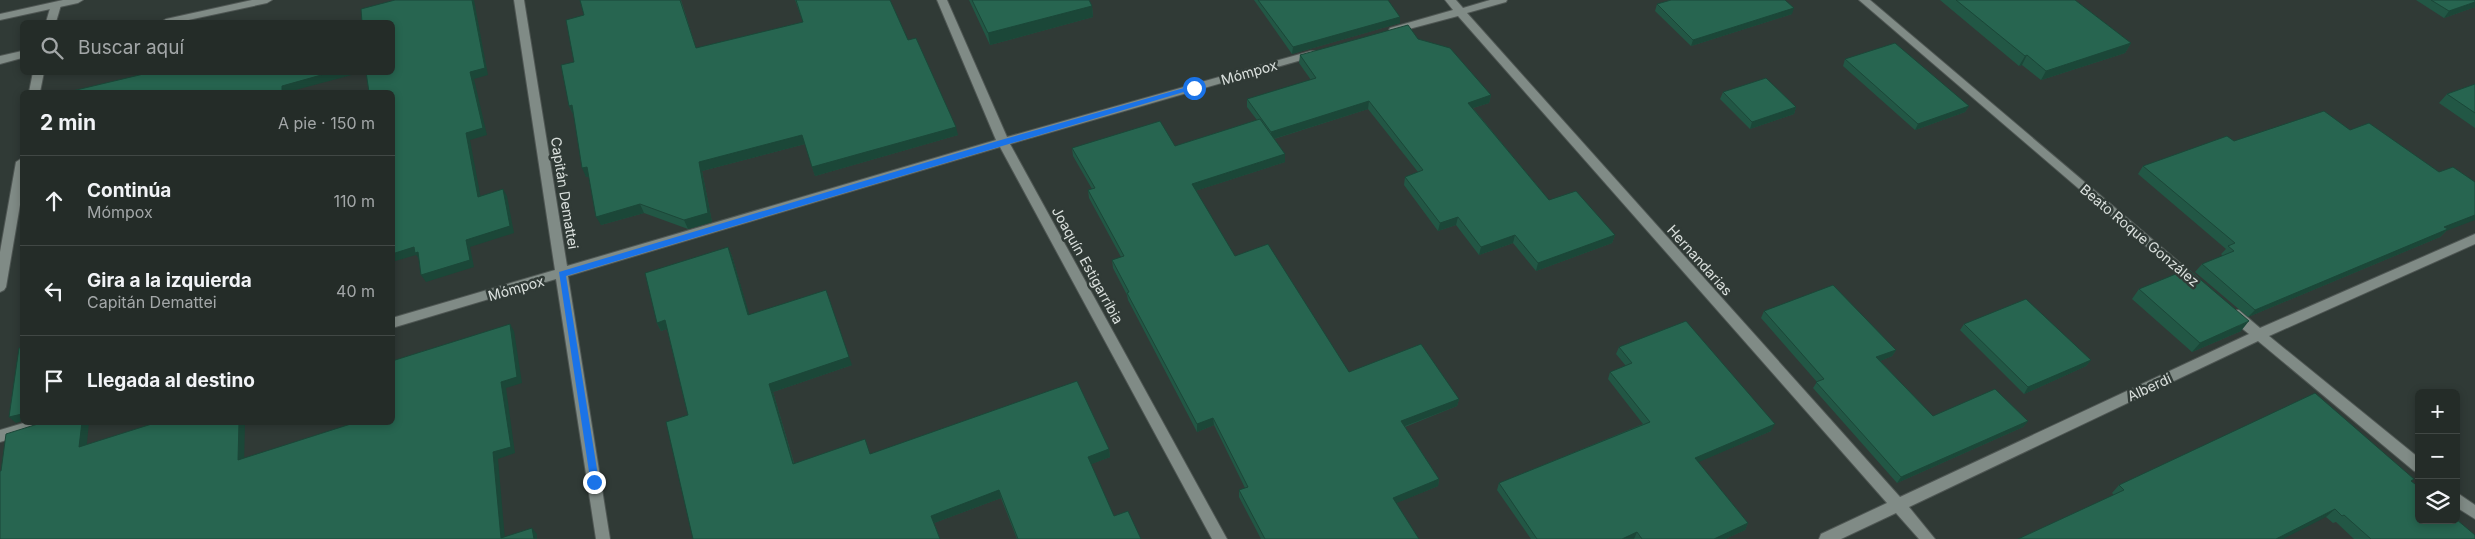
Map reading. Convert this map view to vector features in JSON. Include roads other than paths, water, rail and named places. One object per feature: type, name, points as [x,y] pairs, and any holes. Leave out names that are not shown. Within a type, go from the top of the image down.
[{"type":"street","points":[[0,17],[78,0]]},
{"type":"street","points":[[175,20],[267,0]]},
{"type":"street","name":"Capitán Demattei","points":[[519,0],[603,539]]},
{"type":"street","name":"Joaquín Estigarribia","points":[[942,0],[1003,142],[1220,539]]},
{"type":"street","name":"Hernandarias","points":[[1450,0],[1928,539]]},
{"type":"street","points":[[1384,33],[1502,0]]},
{"type":"street","name":"Beato Roque González","points":[[1864,0],[2205,290]]},
{"type":"street","points":[[52,20],[56,5]]},
{"type":"street","name":"Mómpox","points":[[395,322],[1003,142],[1327,50]]},
{"type":"street","points":[[0,60],[20,55]]},
{"type":"street","points":[[35,90],[38,75]]},
{"type":"street","points":[[0,287],[20,173]]},
{"type":"street","name":"Alberdi","points":[[1826,539],[2258,335],[2475,239]]},
{"type":"street","points":[[2220,303],[2415,464]]},
{"type":"street","points":[[0,436],[38,425]]},
{"type":"street","points":[[2460,501],[2475,513]]}]
